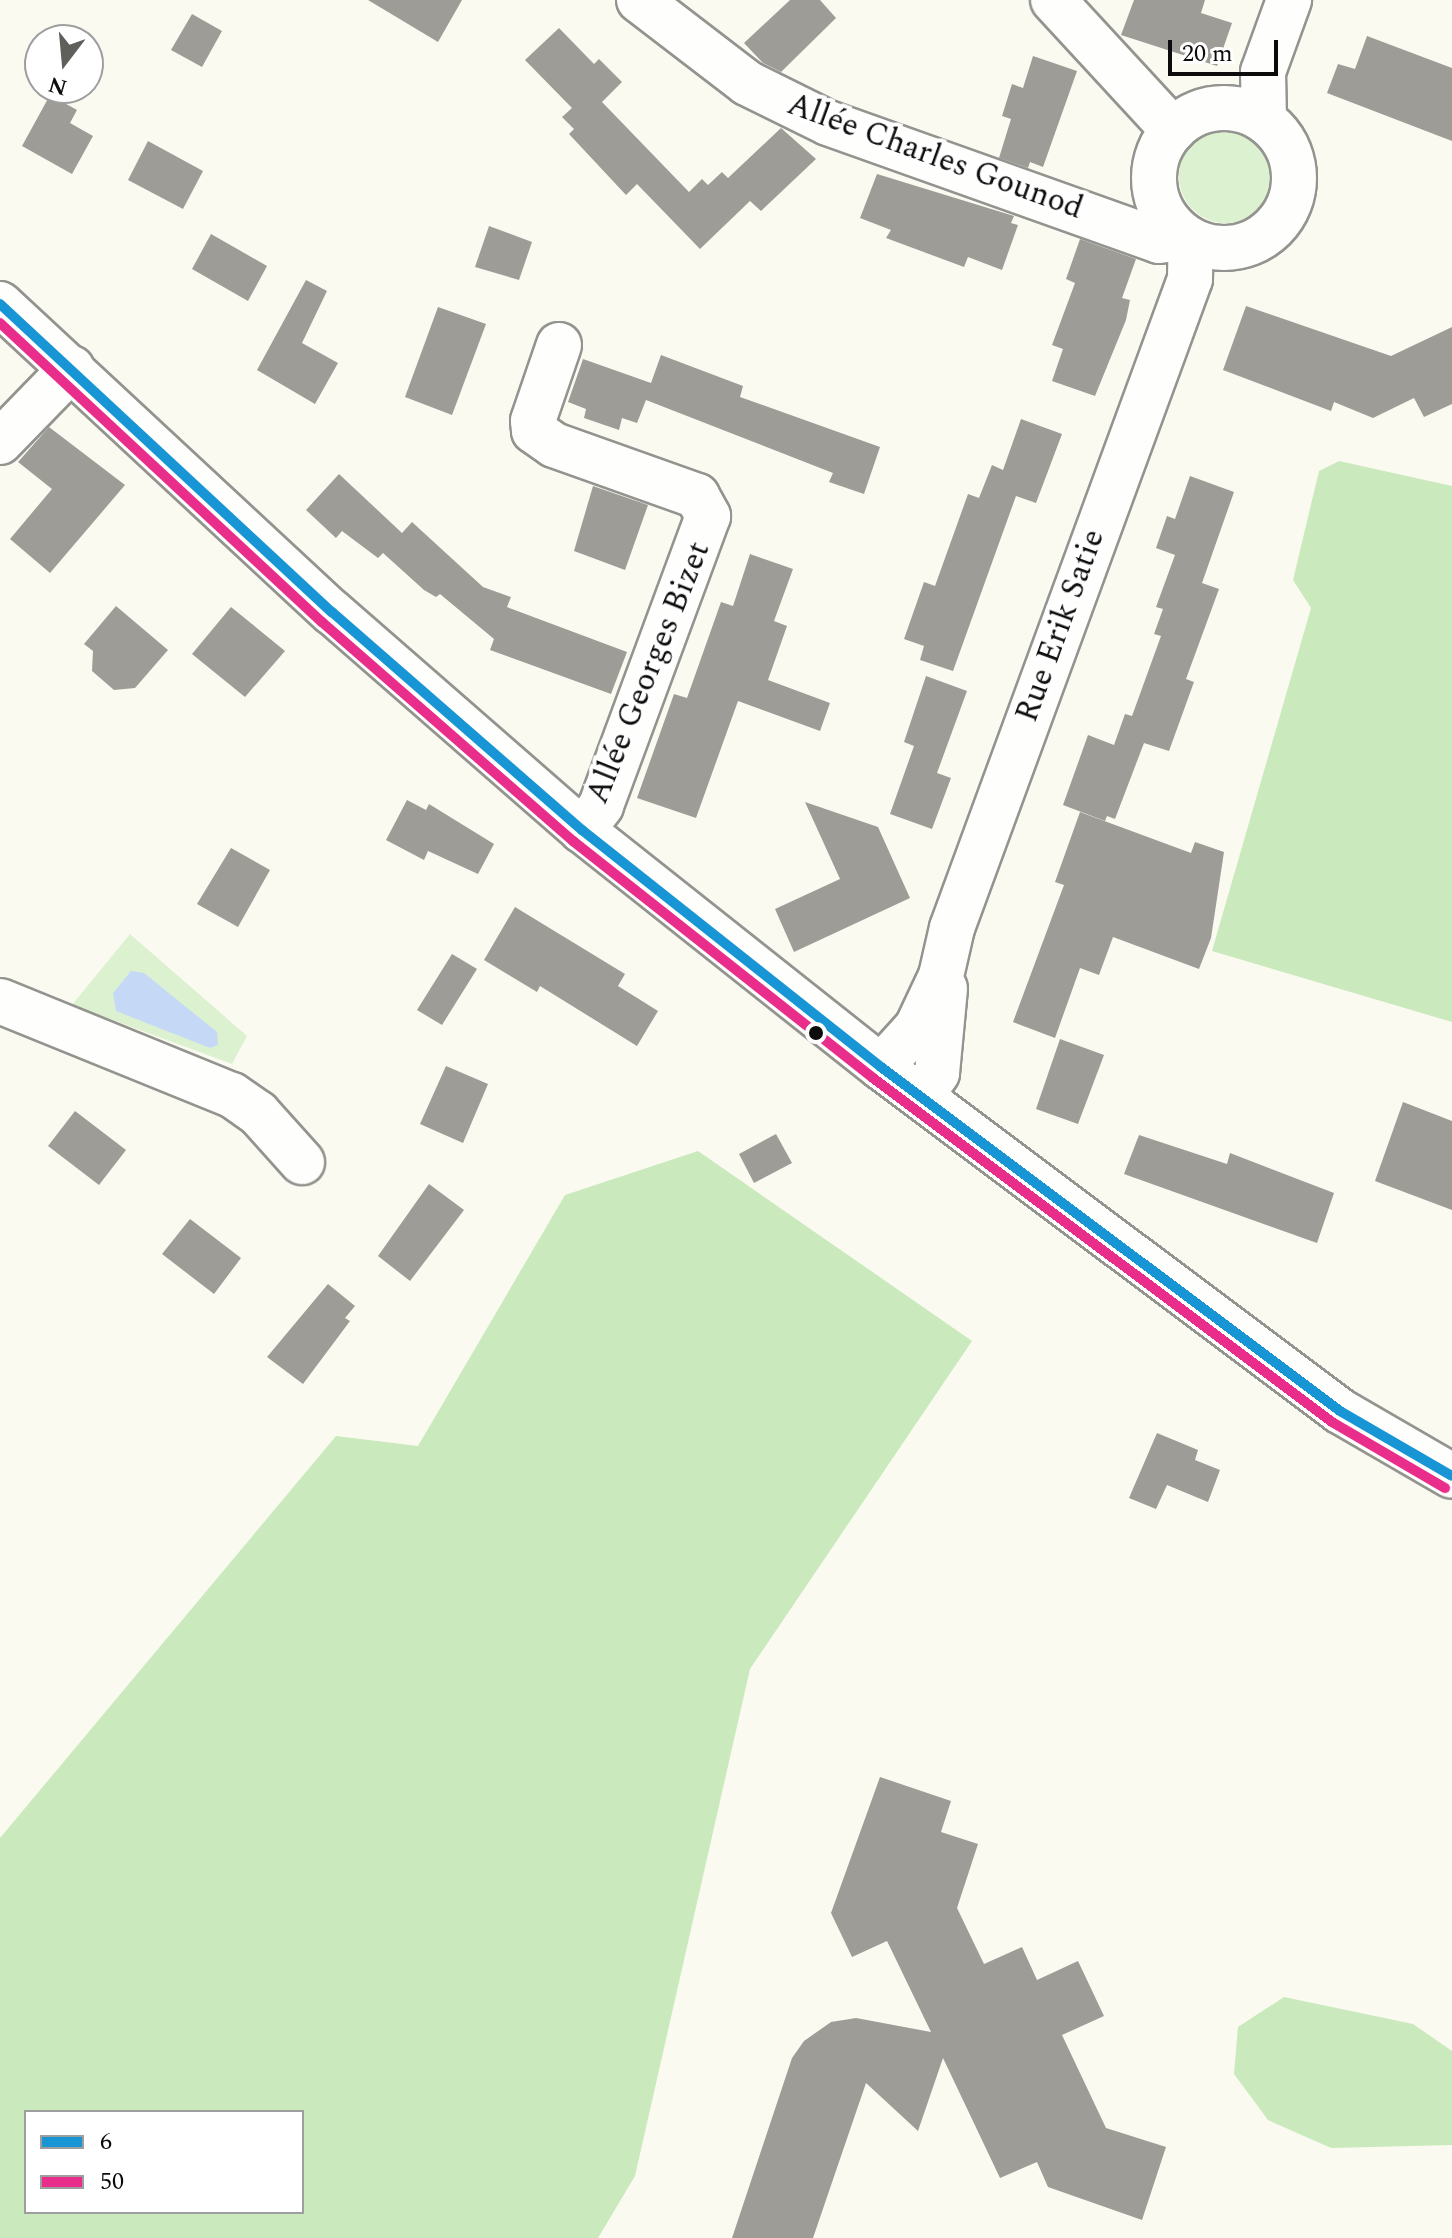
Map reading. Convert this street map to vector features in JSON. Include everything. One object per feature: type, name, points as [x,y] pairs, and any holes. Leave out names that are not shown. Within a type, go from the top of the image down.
[{"type":"street","name":"Allée Charles Gounod","points":[[639,0],[747,83],[793,107],[1159,241],[1196,251]]},
{"type":"street","points":[[1053,0],[1173,130]]},
{"type":"street","points":[[1248,114],[1289,0]]},
{"type":"street","points":[[1200,112],[1248,114],[1289,151],[1293,193],[1272,230],[1245,245],[1196,251],[1172,224],[1155,190],[1155,168],[1173,130],[1200,112]]},
{"type":"street","name":"Allée Charles Gounod","points":[[1117,224],[1155,190]]},
{"type":"street","name":"Rue Erik Satie","points":[[881,1067],[917,1027],[941,976],[952,928],[1196,251]]},
{"type":"street","points":[[0,304],[332,612],[582,830],[881,1067],[1340,1411],[1452,1476]]},
{"type":"street","name":"Allée Georges Bizet","points":[[559,345],[533,421],[534,431],[554,445],[697,496],[708,516],[601,806],[582,830]]},
{"type":"street","points":[[0,442],[72,368]]},
{"type":"street","name":"Rue Erik Satie","points":[[921,1096],[937,1073],[947,993],[941,976]]},
{"type":"street","points":[[0,1001],[232,1095],[258,1113],[302,1162]]},
{"type":"green space","points":[[1226,129],[1244,132],[1259,143],[1270,158],[1273,176],[1270,194],[1259,209],[1244,220],[1226,223],[1208,220],[1193,209],[1182,194],[1179,176],[1182,158],[1193,143],[1208,132]]},
{"type":"green space","points":[[1339,461],[1452,486],[1452,1022],[1212,951],[1311,608],[1293,580],[1319,471]]},
{"type":"green space","points":[[130,934],[247,1036],[232,1064],[72,1005]]},
{"type":"green space","points":[[698,1151],[972,1341],[750,1669],[635,2176],[598,2238],[0,2238],[0,1838],[336,1436],[418,1446],[565,1195]]},
{"type":"green space","points":[[1284,1997],[1413,2024],[1452,2051],[1452,2145],[1331,2148],[1268,2120],[1234,2074],[1238,2027]]},
{"type":"water","points":[[131,971],[144,973],[217,1032],[218,1045],[210,1048],[116,1011],[113,993]]},
{"type":"building","points":[[368,0],[462,0],[438,42]]},
{"type":"building","points":[[790,0],[820,0],[836,18],[781,72],[763,63],[744,43]]},
{"type":"building","points":[[1134,0],[1205,0],[1201,13],[1232,23],[1217,66],[1121,35]]},
{"type":"building","points":[[192,14],[222,31],[202,67],[171,50]]},
{"type":"building","points":[[559,28],[594,64],[599,59],[622,82],[602,102],[689,192],[702,179],[708,185],[722,172],[728,178],[781,128],[816,159],[761,211],[750,201],[700,249],[637,184],[626,195],[569,134],[574,129],[562,117],[572,108],[525,60]]},
{"type":"building","points":[[1367,36],[1452,68],[1452,141],[1327,93],[1338,64],[1355,69]]},
{"type":"building","points":[[1033,56],[1077,71],[1043,167],[1030,162],[1028,168],[999,158],[1011,119],[1002,116],[1012,84],[1023,88]]},
{"type":"building","points":[[45,104],[66,104],[77,110],[70,123],[93,136],[72,174],[22,146]]},
{"type":"building","points":[[148,141],[203,171],[183,209],[128,180]]},
{"type":"building","points":[[877,174],[1014,216],[1011,223],[1018,225],[1002,270],[968,257],[964,267],[886,238],[891,230],[860,218]]},
{"type":"building","points":[[489,226],[532,242],[519,280],[475,267]]},
{"type":"building","points":[[211,234],[267,266],[248,301],[192,269]]},
{"type":"building","points":[[1080,239],[1136,259],[1122,298],[1130,300],[1126,320],[1095,396],[1052,381],[1063,349],[1052,345],[1075,283],[1066,279]]},
{"type":"building","points":[[306,280],[327,291],[302,343],[338,363],[315,404],[257,370]]},
{"type":"building","points":[[1246,306],[1391,356],[1452,327],[1452,404],[1424,417],[1414,398],[1373,418],[1334,402],[1331,411],[1223,370]]},
{"type":"building","points":[[438,307],[486,324],[452,415],[405,397]]},
{"type":"building","points":[[661,355],[743,386],[740,397],[880,447],[864,494],[829,482],[833,473],[646,400],[637,423],[622,418],[619,430],[584,418],[586,409],[568,402],[583,359],[651,383]]},
{"type":"building","points":[[1021,419],[1062,434],[1036,503],[1016,496],[953,671],[920,660],[924,646],[904,639],[924,582],[935,586],[968,494],[979,498],[992,465],[1003,470]]},
{"type":"building","points":[[49,427],[125,485],[50,573],[10,539],[52,489],[18,462]]},
{"type":"building","points":[[339,474],[402,533],[412,522],[483,587],[511,597],[507,607],[627,652],[611,694],[490,650],[494,639],[440,594],[436,597],[424,590],[383,553],[378,558],[342,531],[336,538],[306,510]]},
{"type":"building","points":[[1190,476],[1234,492],[1202,583],[1219,589],[1186,679],[1194,682],[1169,751],[1144,743],[1115,819],[1107,816],[1105,821],[1063,805],[1088,735],[1114,745],[1125,714],[1132,716],[1161,636],[1154,634],[1163,609],[1156,607],[1175,555],[1156,548],[1167,516],[1175,519]]},
{"type":"building","points":[[593,486],[648,505],[625,570],[574,551]]},
{"type":"building","points":[[750,554],[793,569],[774,621],[787,626],[768,680],[830,703],[820,731],[738,701],[696,818],[637,798],[674,694],[687,698],[721,602],[733,606]]},
{"type":"building","points":[[116,606],[168,650],[135,688],[114,690],[92,671],[93,651],[84,644]]},
{"type":"building","points":[[231,607],[285,651],[245,697],[192,654]]},
{"type":"building","points":[[926,676],[967,691],[937,773],[951,778],[932,829],[890,814],[914,746],[904,742]]},
{"type":"building","points":[[407,800],[426,810],[429,804],[494,844],[478,874],[428,851],[424,860],[386,840]]},
{"type":"building","points":[[805,802],[878,827],[910,898],[794,952],[775,909],[840,879]]},
{"type":"building","points":[[1080,812],[1191,853],[1195,842],[1224,852],[1211,938],[1199,969],[1113,937],[1099,975],[1080,968],[1055,1038],[1013,1022],[1064,885],[1055,882]]},
{"type":"building","points":[[231,848],[270,870],[238,927],[197,904]]},
{"type":"building","points":[[515,907],[625,974],[618,986],[658,1011],[637,1046],[540,986],[537,992],[484,960]]},
{"type":"building","points":[[452,954],[477,969],[442,1025],[417,1010]]},
{"type":"building","points":[[1060,1039],[1104,1055],[1078,1124],[1036,1109]]},
{"type":"building","points":[[446,1066],[488,1084],[463,1143],[420,1124]]},
{"type":"building","points":[[1403,1102],[1452,1121],[1452,1210],[1375,1181]]},
{"type":"building","points":[[75,1111],[126,1150],[99,1185],[48,1146]]},
{"type":"building","points":[[776,1134],[792,1163],[754,1183],[739,1154]]},
{"type":"building","points":[[1139,1135],[1227,1164],[1230,1153],[1334,1193],[1317,1243],[1124,1174]]},
{"type":"building","points":[[429,1184],[464,1210],[410,1281],[378,1256]]},
{"type":"building","points":[[190,1219],[241,1258],[214,1294],[162,1254]]},
{"type":"building","points":[[328,1284],[355,1306],[345,1318],[350,1321],[303,1384],[267,1357]]},
{"type":"building","points":[[1157,1433],[1198,1450],[1195,1460],[1220,1470],[1208,1502],[1167,1485],[1156,1509],[1129,1498]]},
{"type":"building","points":[[880,1777],[951,1801],[941,1832],[978,1844],[957,1908],[984,1964],[1022,1947],[1037,1980],[1078,1961],[1104,2016],[1062,2035],[1106,2128],[1166,2147],[1142,2220],[1048,2187],[1037,2162],[1000,2178],[943,2058],[918,2131],[866,2083],[813,2238],[732,2238],[792,2058],[804,2041],[831,2022],[856,2018],[931,2032],[887,1941],[852,1957],[831,1913]]},
{"type":"transit line","name":"6","points":[[0,304],[332,612],[582,830],[881,1067],[1340,1411],[1452,1476]]},
{"type":"transit line","name":"50","points":[[0,323],[322,622],[573,841],[873,1078],[1332,1422],[1445,1488]]}]
